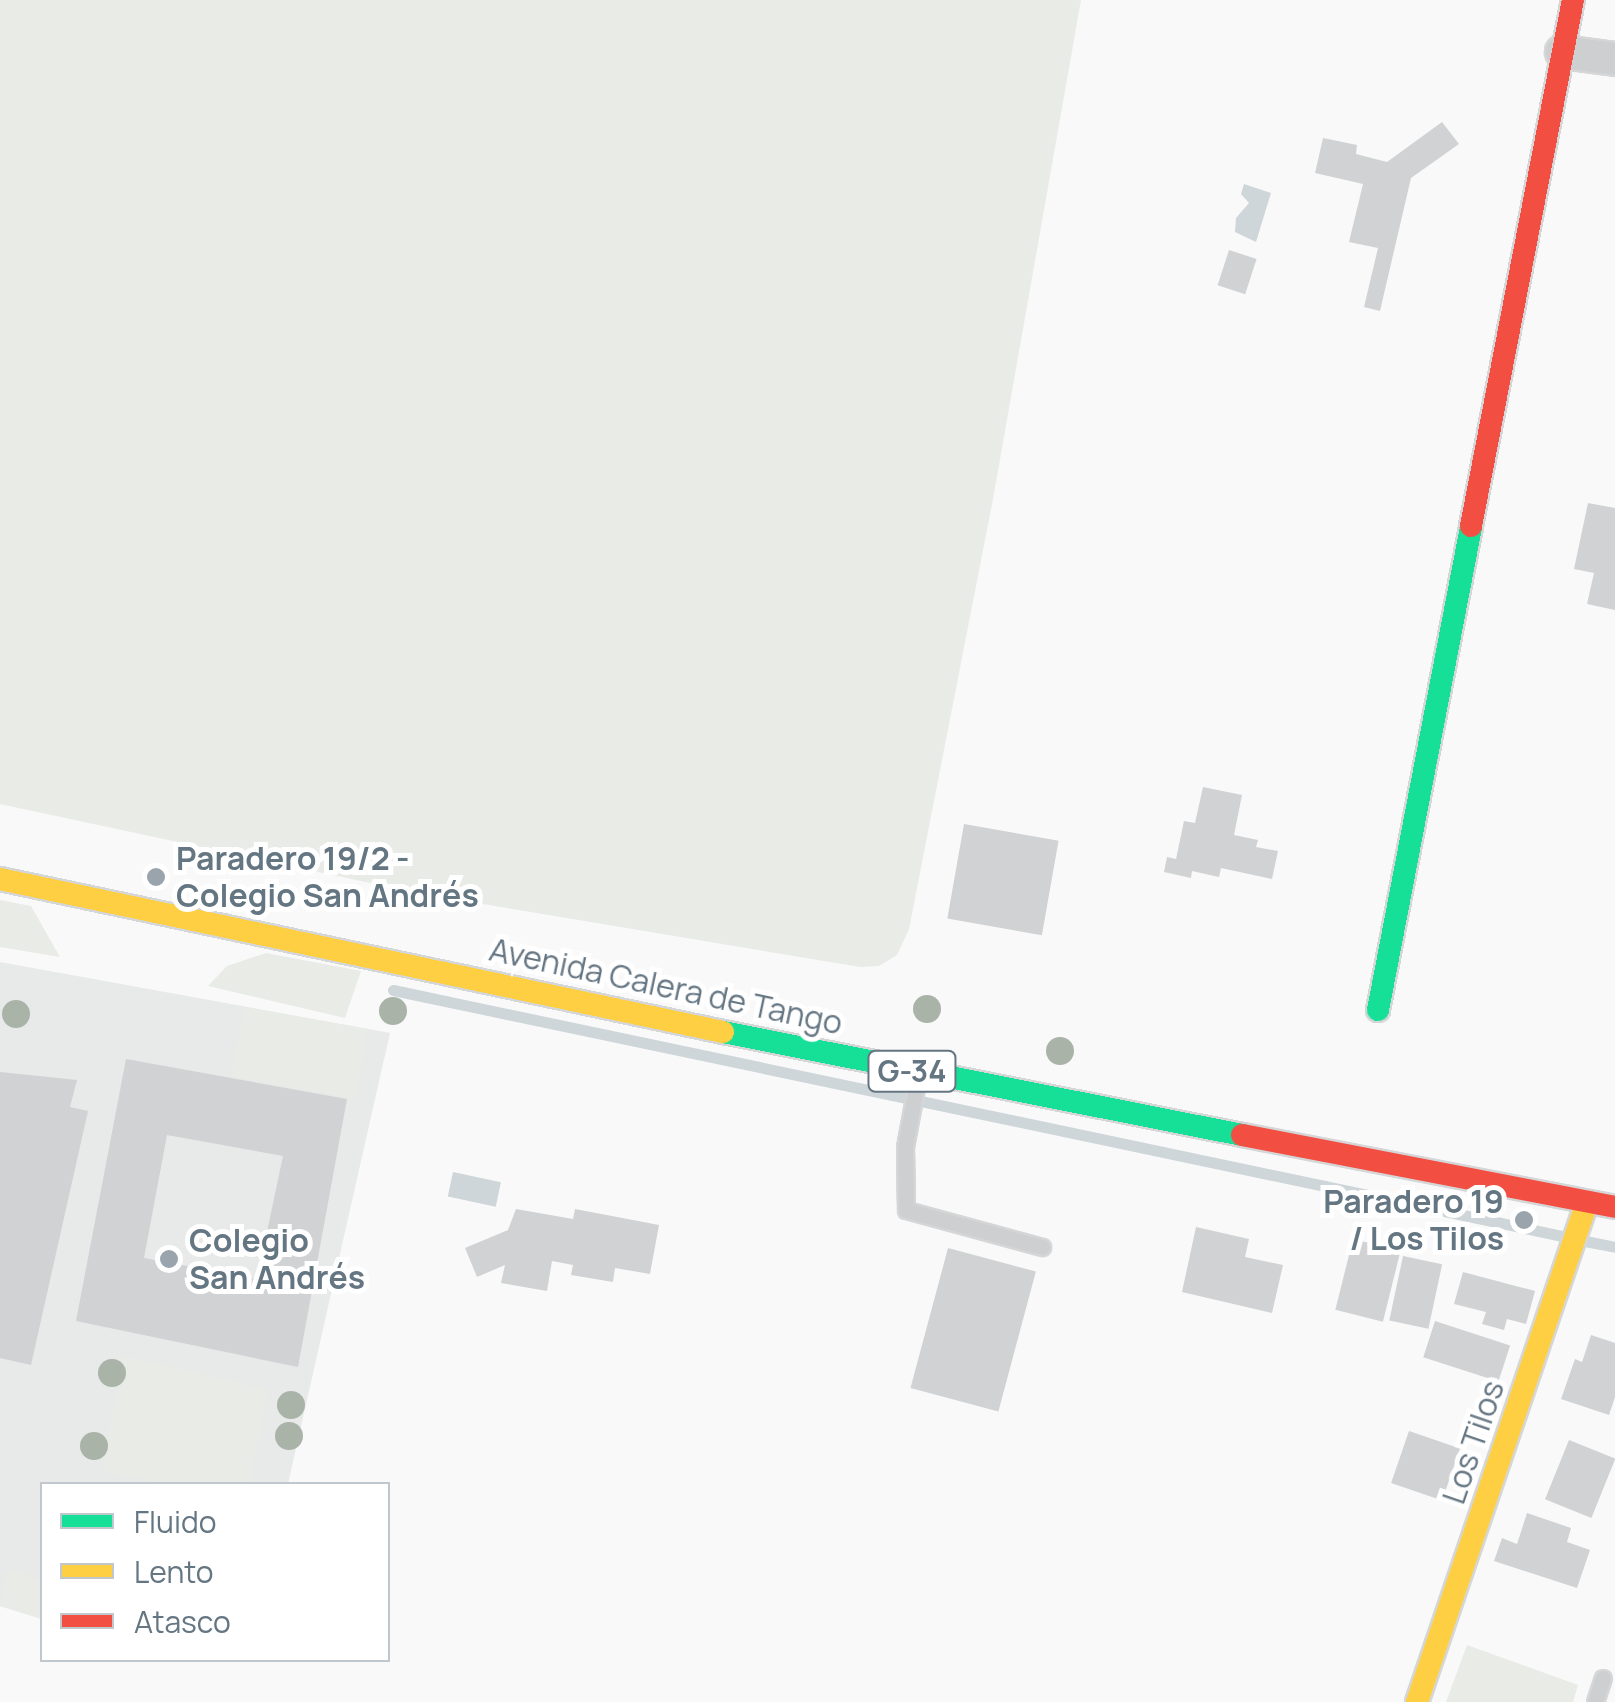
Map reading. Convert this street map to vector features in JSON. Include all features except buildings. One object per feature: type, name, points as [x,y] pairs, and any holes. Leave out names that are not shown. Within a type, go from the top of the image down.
[{"type":"main road","points":[[1378,1010],[1573,0]]},
{"type":"main road","name":"Avenida Calera de Tango","points":[[0,879],[919,1073],[1615,1208]]},
{"type":"main road","name":"Los Tilos","points":[[1417,1702],[1587,1202]]},
{"type":"street","points":[[1562,52],[1615,58]]},
{"type":"lane","points":[[919,1073],[905,1147],[906,1210],[1042,1247]]},
{"type":"lane","points":[[1595,1702],[1604,1678]]},
{"type":"shaded area","points":[[0,0],[1081,0],[993,499],[909,929],[897,955],[879,966],[860,967],[417,893],[0,804]]},
{"type":"shaded area","points":[[1244,184],[1271,193],[1256,242],[1235,232],[1236,218],[1249,203],[1241,194]]},
{"type":"shaded area","points":[[0,900],[31,906],[60,957],[0,947]]},
{"type":"shaded area","points":[[266,953],[361,971],[345,1018],[208,986],[227,966]]},
{"type":"shaded area","name":"Colegio San Andrés","points":[[0,962],[390,1033],[288,1482],[40,1482],[40,1618],[0,1606]]},
{"type":"shaded area","points":[[244,1007],[368,1029],[356,1099],[232,1077]]},
{"type":"shaded area","points":[[453,1172],[501,1182],[496,1207],[448,1196]]},
{"type":"shaded area","points":[[123,1356],[268,1389],[250,1482],[157,1482],[102,1471]]},
{"type":"shaded area","points":[[7,1569],[40,1578],[40,1618],[0,1606]]},
{"type":"shaded area","points":[[1467,1645],[1578,1685],[1573,1702],[1446,1702]]},
{"type":"waterway","points":[[393,990],[1567,1237]]},
{"type":"waterway","points":[[1585,1241],[1615,1247]]},
{"type":"traffic: fast","points":[[1378,1010],[1471,526]]},
{"type":"traffic: fast","points":[[723,1032],[1242,1135]]},
{"type":"traffic: slow","points":[[0,879],[723,1032]]},
{"type":"traffic: slow","points":[[1417,1702],[1587,1202]]},
{"type":"traffic: jam","points":[[1471,526],[1573,0]]},
{"type":"traffic: jam","points":[[1242,1135],[1615,1207]]},
{"type":"place","name":"Paradero 19/2 - Colegio San Andrés","points":[[156,877]]},
{"type":"place","name":"Paradero 19 / Los Tilos","points":[[1524,1220]]},
{"type":"place","name":"Colegio San Andrés","points":[[169,1259]]}]
